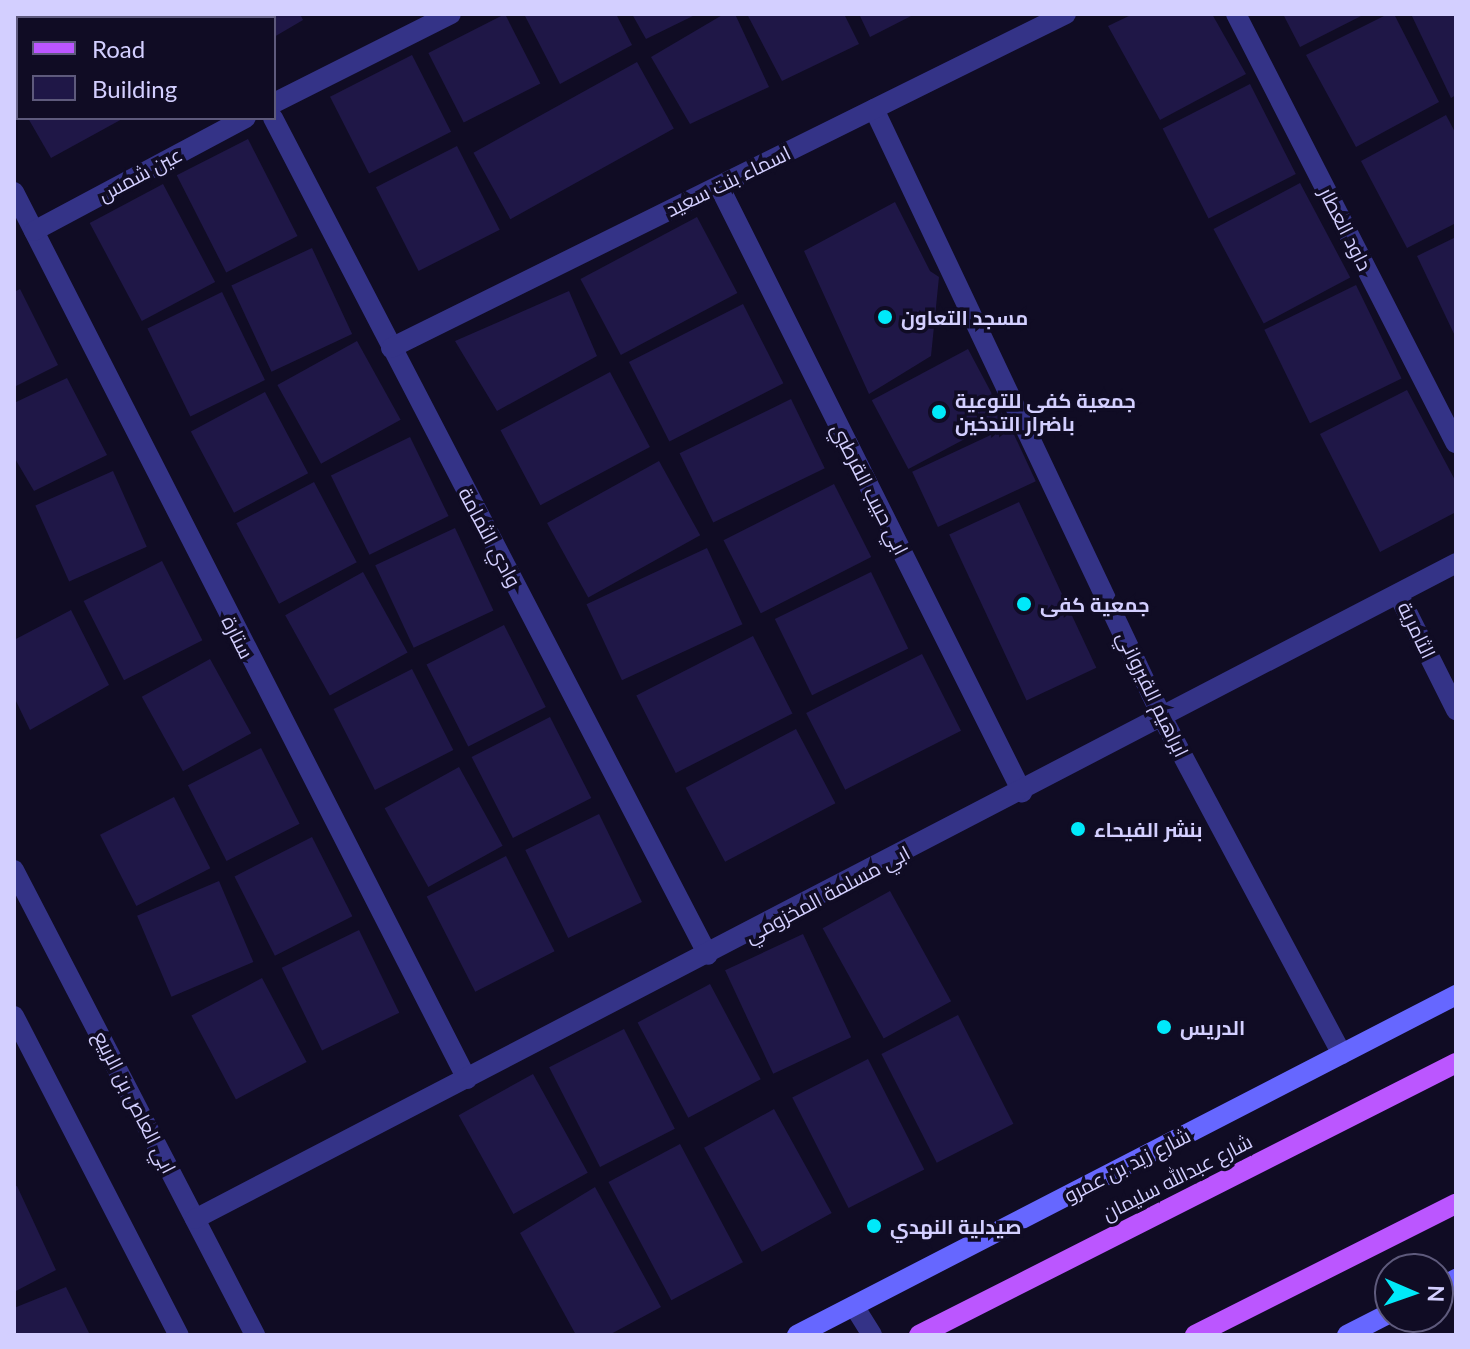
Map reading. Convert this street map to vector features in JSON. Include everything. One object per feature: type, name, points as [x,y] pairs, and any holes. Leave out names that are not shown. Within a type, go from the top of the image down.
[{"type":"main road","name":"شارع زيد بن عمرو","points":[[797,1335],[1456,995]]},
{"type":"main road","name":"شارع عبدالله سليمان","points":[[919,1335],[1456,1063]]},
{"type":"main road","points":[[1195,1335],[1456,1204]]},
{"type":"main road","points":[[1347,1335],[1374,1321]]},
{"type":"street","points":[[276,102],[451,14]]},
{"type":"street","name":"اسماء بنت سعيد","points":[[391,348],[1066,14]]},
{"type":"street","name":"داود العطار","points":[[1236,14],[1456,443]]},
{"type":"street","name":"ابراهيم القيرواني","points":[[874,109],[1163,719],[1342,1054]]},
{"type":"street","name":"عين شمس","points":[[34,231],[242,120]]},
{"type":"street","name":"وادي الثمامة","points":[[274,120],[708,955]]},
{"type":"street","name":"ابي حبيب القرطبي","points":[[719,186],[1022,792]]},
{"type":"street","name":"ستارة","points":[[14,192],[467,1079]]},
{"type":"street","name":"ابي مسلمة المخزومي","points":[[195,1219],[1163,719],[1456,563]]},
{"type":"street","name":"الثامرية","points":[[1398,594],[1456,710]]},
{"type":"street","name":"ابي العاص بن الربيع","points":[[14,870],[255,1335]]},
{"type":"street","points":[[14,1016],[179,1335]]},
{"type":"street","points":[[854,1306],[872,1335]]},
{"type":"building","points":[[89,14],[183,14],[183,16]]},
{"type":"building","points":[[202,14],[300,14],[303,20],[276,36],[276,16]]},
{"type":"building","points":[[505,14],[540,83],[464,123],[428,53]]},
{"type":"building","points":[[524,14],[616,14],[632,45],[560,84]]},
{"type":"building","points":[[632,14],[697,14],[646,39]]},
{"type":"building","points":[[724,14],[735,14],[769,87],[690,124],[651,57]]},
{"type":"building","points":[[747,14],[844,14],[859,44],[782,81]]},
{"type":"building","points":[[859,14],[915,14],[870,37]]},
{"type":"building","points":[[1133,14],[1212,14],[1246,74],[1160,120],[1108,26]]},
{"type":"building","points":[[1283,14],[1365,14],[1300,47]]},
{"type":"building","points":[[1388,14],[1394,14],[1439,102],[1356,147],[1306,55]]},
{"type":"building","points":[[1411,14],[1456,14],[1456,95],[1451,98]]},
{"type":"building","points":[[412,55],[451,132],[369,173],[330,97]]},
{"type":"building","points":[[637,62],[674,128],[510,219],[473,153]]},
{"type":"building","points":[[1250,84],[1296,174],[1209,218],[1163,128]]},
{"type":"building","points":[[1446,115],[1456,134],[1456,223],[1407,248],[1361,161]]},
{"type":"building","points":[[29,120],[120,120],[51,158]]},
{"type":"building","points":[[248,139],[297,236],[226,272],[177,175]]},
{"type":"building","points":[[457,146],[500,230],[419,271],[376,187]]},
{"type":"building","points":[[1300,183],[1350,277],[1264,323],[1213,229]]},
{"type":"building","points":[[163,184],[215,282],[142,321],[90,223]]},
{"type":"building","name":"مسجد التعاون","points":[[895,202],[930,271],[939,277],[931,356],[869,394],[804,251]]},
{"type":"building","points":[[697,217],[737,293],[621,355],[580,279]]},
{"type":"building","points":[[1456,237],[1456,338],[1417,256]]},
{"type":"building","points":[[312,248],[352,334],[271,372],[231,286]]},
{"type":"building","points":[[1356,285],[1402,378],[1310,423],[1264,330]]},
{"type":"building","points":[[20,289],[58,365],[14,387],[14,292]]},
{"type":"building","points":[[569,291],[597,356],[497,411],[455,341]]},
{"type":"building","points":[[222,292],[265,380],[190,416],[147,328]]},
{"type":"building","points":[[743,304],[783,383],[669,441],[629,362]]},
{"type":"building","points":[[357,341],[401,420],[321,464],[277,385]]},
{"type":"building","name":"جمعية كفى للتوعية باضرار التدخين","points":[[968,349],[1005,418],[908,469],[872,400]]},
{"type":"building","points":[[610,372],[650,447],[540,505],[501,430]]},
{"type":"building","points":[[67,378],[107,455],[34,491],[14,457],[14,403]]},
{"type":"building","points":[[1407,390],[1456,482],[1456,512],[1380,552],[1320,434]]},
{"type":"building","points":[[265,392],[308,473],[234,513],[191,431]]},
{"type":"building","points":[[791,399],[825,468],[713,523],[680,453]]},
{"type":"building","points":[[1010,426],[1036,481],[938,527],[912,472]]},
{"type":"building","points":[[410,437],[449,516],[369,555],[331,476]]},
{"type":"building","points":[[659,461],[700,535],[588,597],[547,523]]},
{"type":"building","points":[[113,471],[147,547],[69,581],[35,506]]},
{"type":"building","points":[[314,482],[357,562],[279,604],[236,523]]},
{"type":"building","points":[[834,484],[871,557],[761,613],[724,540]]},
{"type":"building","name":"جمعية كفى","points":[[1019,502],[1096,668],[1027,700],[949,535]]},
{"type":"building","points":[[455,528],[493,610],[414,648],[375,565]]},
{"type":"building","points":[[707,548],[742,624],[622,680],[586,604]]},
{"type":"building","points":[[162,561],[202,640],[124,680],[84,601]]},
{"type":"building","points":[[363,572],[408,652],[330,696],[285,615]]},
{"type":"building","points":[[871,572],[908,648],[812,695],[775,619]]},
{"type":"building","points":[[71,610],[109,685],[30,730],[14,697],[14,640]]},
{"type":"building","points":[[504,625],[546,707],[468,746],[426,664]]},
{"type":"building","points":[[753,636],[792,714],[676,773],[636,695]]},
{"type":"building","points":[[922,654],[961,731],[845,790],[806,713]]},
{"type":"building","points":[[210,659],[251,733],[183,771],[142,697]]},
{"type":"building","points":[[412,669],[453,750],[375,790],[334,709]]},
{"type":"building","points":[[550,717],[591,798],[513,838],[472,757]]},
{"type":"building","points":[[796,729],[835,803],[725,862],[686,788]]},
{"type":"building","points":[[261,748],[300,824],[227,861],[188,785]]},
{"type":"building","points":[[459,767],[503,846],[428,887],[385,808]]},
{"type":"building","points":[[174,797],[210,868],[136,906],[100,835]]},
{"type":"building","points":[[599,814],[642,902],[568,938],[525,850]]},
{"type":"building","points":[[312,837],[352,916],[275,956],[234,876]]},
{"type":"building","points":[[506,856],[555,951],[475,992],[427,896]]},
{"type":"building","points":[[219,881],[253,962],[171,997],[137,916]]},
{"type":"building","points":[[890,891],[951,1001],[884,1039],[823,928]]},
{"type":"building","points":[[359,930],[399,1013],[322,1050],[282,968]]},
{"type":"building","points":[[803,934],[851,1037],[773,1074],[725,970]]},
{"type":"building","points":[[262,978],[307,1062],[236,1099],[191,1016]]},
{"type":"building","points":[[710,984],[761,1079],[688,1118],[638,1022]]},
{"type":"building","points":[[958,1015],[1013,1124],[937,1163],[881,1054]]},
{"type":"building","points":[[624,1029],[675,1129],[600,1167],[549,1067]]},
{"type":"building","points":[[868,1059],[924,1169],[849,1208],[792,1098]]},
{"type":"building","points":[[533,1074],[588,1173],[513,1214],[459,1115]]},
{"type":"building","points":[[774,1109],[832,1213],[762,1252],[704,1148]]},
{"type":"building","points":[[680,1144],[743,1262],[671,1300],[608,1182]]},
{"type":"building","points":[[17,1186],[56,1270],[14,1292],[14,1187]]},
{"type":"building","points":[[595,1187],[661,1307],[609,1335],[576,1335],[520,1233]]},
{"type":"building","points":[[66,1287],[90,1335],[14,1335],[14,1308]]},
{"type":"place","name":"مسجد التعاون","points":[[885,317]]},
{"type":"place","name":"جمعية كفى للتوعية باضرار التدخين","points":[[939,412]]},
{"type":"place","name":"جمعية كفى","points":[[1024,604]]},
{"type":"place","name":"بنشر الفيحاء","points":[[1078,829]]},
{"type":"place","name":"الدريس","points":[[1164,1027]]},
{"type":"place","name":"صيدلية النهدي","points":[[874,1226]]}]
